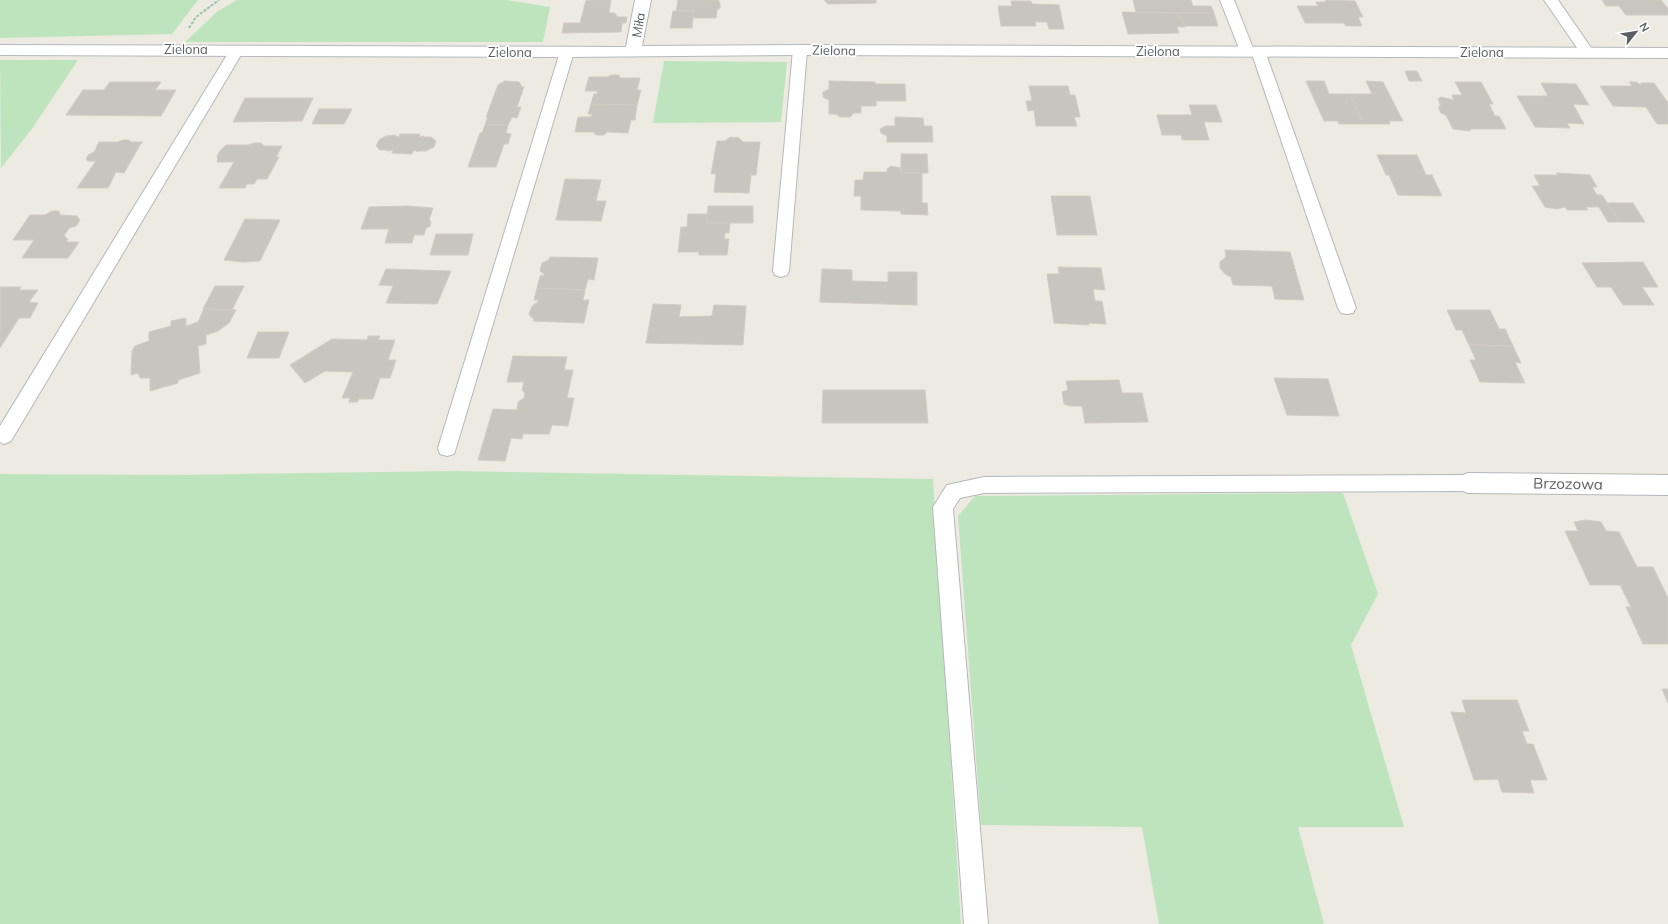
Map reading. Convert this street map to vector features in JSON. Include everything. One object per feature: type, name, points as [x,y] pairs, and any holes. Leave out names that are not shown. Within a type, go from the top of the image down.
[{"type":"street","name":"Miła","points":[[633,51],[643,0]]},
{"type":"street","name":"Zielona","points":[[0,50],[175,49],[567,52],[800,50],[1668,53]]},
{"type":"street","name":"Brzozowa","points":[[1468,483],[1668,485]]},
{"type":"lane","points":[[1227,0],[1252,51],[1347,308]]},
{"type":"lane","points":[[1551,0],[1587,52]]},
{"type":"lane","points":[[4,436],[237,50]]},
{"type":"lane","points":[[781,271],[800,50]]},
{"type":"lane","points":[[447,448],[567,52]]},
{"type":"lane","points":[[976,924],[943,507],[954,491],[984,485],[1468,483]]},
{"type":"path","points":[[175,49],[196,17],[219,0]]},
{"type":"green space","points":[[0,0],[198,0],[172,34],[0,38]]},
{"type":"green space","points":[[237,0],[507,0],[550,7],[543,42],[185,42],[218,11]]},
{"type":"green space","points":[[0,60],[78,60],[31,130],[1,168]]},
{"type":"green space","points":[[664,61],[787,62],[781,122],[653,123]]},
{"type":"green space","points":[[454,471],[933,479],[961,924],[0,924],[0,474],[174,475]]},
{"type":"green space","points":[[1343,493],[1378,594],[1351,645],[1404,827],[1298,827],[1324,924],[1159,924],[1142,827],[981,825],[958,516],[975,496]]},
{"type":"building","points":[[586,0],[611,0],[609,13],[615,13],[617,17],[627,17],[626,23],[622,23],[621,32],[562,33],[564,23],[580,23]]},
{"type":"building","points":[[678,0],[718,0],[720,3],[720,8],[717,10],[716,18],[693,18],[694,11],[676,11]]},
{"type":"building","points":[[824,0],[876,0],[876,3],[828,4]]},
{"type":"building","points":[[1133,0],[1191,0],[1193,6],[1211,6],[1214,13],[1136,12]]},
{"type":"building","points":[[1325,0],[1355,1],[1363,17],[1358,17],[1362,26],[1346,26],[1344,23],[1305,23],[1297,6],[1318,6],[1316,2],[1326,2]]},
{"type":"building","points":[[1602,0],[1661,0],[1668,9],[1668,15],[1626,15],[1619,6],[1606,6]]},
{"type":"building","points":[[1011,1],[1031,1],[1032,4],[1059,5],[1064,29],[1049,29],[1047,22],[1035,22],[1036,26],[1001,26],[998,6],[1012,6]]},
{"type":"building","points":[[673,11],[694,11],[692,28],[670,28]]},
{"type":"building","points":[[1122,12],[1177,13],[1179,19],[1182,18],[1185,27],[1177,27],[1179,33],[1128,34]]},
{"type":"building","points":[[1177,13],[1214,13],[1218,26],[1185,26],[1182,18],[1179,19]]},
{"type":"building","points":[[1405,71],[1417,71],[1422,81],[1409,81]]},
{"type":"building","points":[[611,75],[619,75],[620,78],[640,78],[637,90],[641,90],[637,105],[591,104],[594,94],[597,94],[598,91],[585,91],[589,77],[608,77]]},
{"type":"building","points":[[505,81],[519,82],[522,87],[524,87],[517,107],[521,107],[517,118],[512,117],[508,125],[485,125],[488,117],[486,117],[498,85]]},
{"type":"building","points":[[829,81],[905,84],[906,101],[876,101],[876,106],[861,106],[861,113],[854,113],[850,117],[840,117],[836,114],[829,114],[829,100],[823,97],[823,92],[829,89]]},
{"type":"building","points":[[1306,81],[1324,81],[1329,94],[1350,94],[1364,124],[1339,124],[1338,121],[1324,121]]},
{"type":"building","points":[[1366,81],[1383,82],[1403,121],[1389,121],[1390,124],[1364,124],[1350,94],[1372,94]]},
{"type":"building","points":[[110,82],[161,82],[155,90],[176,90],[161,116],[66,115],[83,90],[104,90]]},
{"type":"building","points":[[1455,82],[1481,82],[1493,104],[1489,104],[1495,116],[1499,116],[1506,129],[1471,129],[1470,131],[1453,129],[1446,115],[1441,113],[1439,109],[1439,106],[1441,106],[1438,99],[1441,97],[1454,100],[1452,95],[1462,95]]},
{"type":"building","points":[[1629,82],[1637,82],[1638,84],[1654,83],[1668,103],[1668,124],[1657,124],[1646,107],[1613,106],[1600,86],[1632,86]]},
{"type":"building","points":[[1541,83],[1576,84],[1589,105],[1573,104],[1584,124],[1567,123],[1570,128],[1535,127],[1517,96],[1548,96]]},
{"type":"building","points":[[1029,86],[1068,86],[1070,95],[1075,95],[1080,117],[1074,117],[1077,126],[1036,126],[1034,110],[1028,111],[1026,101],[1032,101]]},
{"type":"building","points":[[245,98],[313,98],[302,121],[233,122]]},
{"type":"building","points":[[591,104],[637,105],[635,120],[631,120],[628,133],[607,132],[604,135],[596,135],[594,132],[575,132],[578,117],[591,117],[592,114],[588,114]]},
{"type":"building","points":[[1189,105],[1216,105],[1222,122],[1204,122],[1209,140],[1182,140],[1181,135],[1162,135],[1157,115],[1192,115]]},
{"type":"building","points":[[319,109],[352,109],[344,124],[312,124]]},
{"type":"building","points":[[895,117],[923,118],[924,126],[932,126],[933,142],[887,142],[887,136],[881,133],[880,129],[886,126],[895,126]]},
{"type":"building","points":[[485,125],[508,125],[506,133],[511,134],[508,144],[504,144],[496,167],[468,167],[480,133],[482,133]]},
{"type":"building","points":[[400,134],[420,134],[419,137],[431,137],[436,141],[434,147],[426,151],[413,151],[412,154],[392,153],[393,150],[380,150],[376,146],[379,140],[386,136],[396,135],[395,136],[399,137]]},
{"type":"building","points":[[730,137],[739,138],[743,142],[760,142],[756,175],[751,175],[749,193],[714,192],[716,174],[711,174],[717,141],[725,141]]},
{"type":"building","points":[[123,140],[143,142],[124,173],[116,172],[108,188],[77,188],[96,161],[88,161],[86,159],[88,155],[94,152],[99,142],[118,142]]},
{"type":"building","points":[[261,143],[264,146],[282,146],[276,157],[279,157],[267,179],[257,179],[254,184],[247,184],[245,188],[219,188],[234,162],[217,162],[217,156],[220,151],[226,145],[248,145]]},
{"type":"building","points":[[901,154],[927,154],[928,173],[901,173]]},
{"type":"building","points":[[1377,155],[1417,155],[1426,175],[1432,175],[1442,196],[1398,195],[1389,175],[1386,175]]},
{"type":"building","points":[[891,166],[901,168],[901,173],[922,173],[922,203],[927,203],[928,215],[901,214],[901,211],[861,210],[861,196],[854,196],[855,180],[863,180],[864,172],[887,172],[887,169]]},
{"type":"building","points":[[1556,173],[1590,175],[1597,187],[1592,187],[1597,195],[1602,195],[1620,222],[1608,222],[1599,207],[1586,207],[1588,210],[1567,210],[1565,207],[1557,209],[1545,207],[1532,186],[1540,186],[1534,175],[1558,175]]},
{"type":"building","points":[[565,179],[601,180],[596,201],[606,201],[601,221],[556,220]]},
{"type":"building","points":[[1051,196],[1090,196],[1097,235],[1057,235]]},
{"type":"building","points":[[1607,203],[1633,203],[1645,222],[1620,222]]},
{"type":"building","points":[[408,206],[433,208],[429,220],[431,222],[430,226],[426,228],[424,235],[414,235],[412,243],[385,243],[389,229],[361,229],[369,207]]},
{"type":"building","points":[[708,206],[753,206],[753,223],[707,223]]},
{"type":"building","points":[[52,211],[59,211],[60,215],[77,216],[80,220],[76,226],[69,228],[64,236],[68,239],[66,242],[79,242],[68,258],[22,258],[34,240],[13,240],[30,215],[45,215]]},
{"type":"building","points":[[688,214],[707,214],[707,223],[730,223],[729,233],[725,233],[724,239],[729,239],[727,255],[699,255],[699,252],[678,252],[681,227],[687,227]]},
{"type":"building","points":[[245,219],[280,220],[260,261],[243,262],[224,260]]},
{"type":"building","points":[[436,234],[473,234],[468,255],[430,255]]},
{"type":"building","points":[[1225,250],[1290,252],[1304,300],[1275,299],[1272,286],[1233,285],[1231,277],[1225,274],[1220,268],[1220,262],[1226,257]]},
{"type":"building","points":[[550,257],[598,258],[594,280],[588,279],[585,290],[537,288],[540,276],[545,275],[540,271],[542,263],[549,260]]},
{"type":"building","points":[[1643,262],[1658,287],[1642,287],[1654,305],[1623,305],[1611,287],[1597,287],[1582,263]]},
{"type":"building","points":[[1058,267],[1101,268],[1105,290],[1093,289],[1095,301],[1102,301],[1106,324],[1089,323],[1089,325],[1054,323],[1047,274],[1059,274]]},
{"type":"building","points":[[386,269],[451,271],[437,304],[386,303],[393,286],[379,285]]},
{"type":"building","points":[[822,269],[852,270],[852,281],[888,282],[888,272],[917,272],[917,305],[820,302]]},
{"type":"building","points":[[215,286],[244,286],[232,310],[203,309]]},
{"type":"building","points":[[0,287],[21,287],[19,290],[38,290],[29,302],[38,303],[30,318],[19,318],[0,348]]},
{"type":"building","points":[[537,288],[585,290],[583,300],[589,300],[584,323],[533,321],[534,318],[532,318],[529,314],[532,306],[539,300],[534,300]]},
{"type":"building","points":[[653,304],[681,305],[679,317],[712,316],[714,305],[746,306],[743,345],[646,343]]},
{"type":"building","points":[[204,309],[236,310],[229,323],[218,331],[206,335],[206,344],[198,346],[200,373],[178,380],[178,383],[150,391],[150,378],[140,378],[138,373],[131,375],[132,351],[135,346],[149,341],[149,332],[171,326],[171,321],[186,318],[186,326],[198,322]]},
{"type":"building","points":[[1447,310],[1490,310],[1499,329],[1505,329],[1513,346],[1469,345],[1462,330],[1456,330]]},
{"type":"building","points":[[258,332],[289,332],[279,358],[247,358]]},
{"type":"building","points":[[368,336],[380,336],[378,340],[395,340],[388,360],[396,360],[390,378],[380,378],[373,399],[359,399],[357,402],[349,402],[350,398],[342,398],[353,372],[325,371],[305,383],[290,365],[332,339],[367,340]]},
{"type":"building","points":[[1469,345],[1513,346],[1521,363],[1515,362],[1525,383],[1480,382],[1470,360],[1476,360]]},
{"type":"building","points":[[513,356],[567,357],[564,370],[573,370],[567,398],[574,398],[568,426],[552,425],[549,434],[523,434],[522,439],[511,438],[505,461],[478,460],[493,409],[517,410],[518,402],[524,398],[525,393],[522,390],[524,382],[507,382]]},
{"type":"building","points":[[1274,378],[1328,379],[1339,416],[1287,415]]},
{"type":"building","points":[[1119,380],[1122,393],[1142,393],[1148,422],[1085,423],[1082,406],[1070,406],[1064,404],[1062,392],[1068,390],[1066,381]]},
{"type":"building","points":[[823,390],[925,390],[928,423],[822,423]]},
{"type":"building","points":[[1586,520],[1601,522],[1606,531],[1619,532],[1637,567],[1653,567],[1668,598],[1668,644],[1643,644],[1626,607],[1631,607],[1620,585],[1590,585],[1565,531],[1578,531],[1574,522]]},
{"type":"building","points":[[1662,689],[1668,689],[1668,703]]},
{"type":"building","points":[[1462,700],[1517,700],[1529,731],[1522,731],[1527,744],[1533,744],[1547,780],[1530,780],[1534,793],[1502,792],[1498,779],[1474,780],[1451,712],[1466,713]]}]
